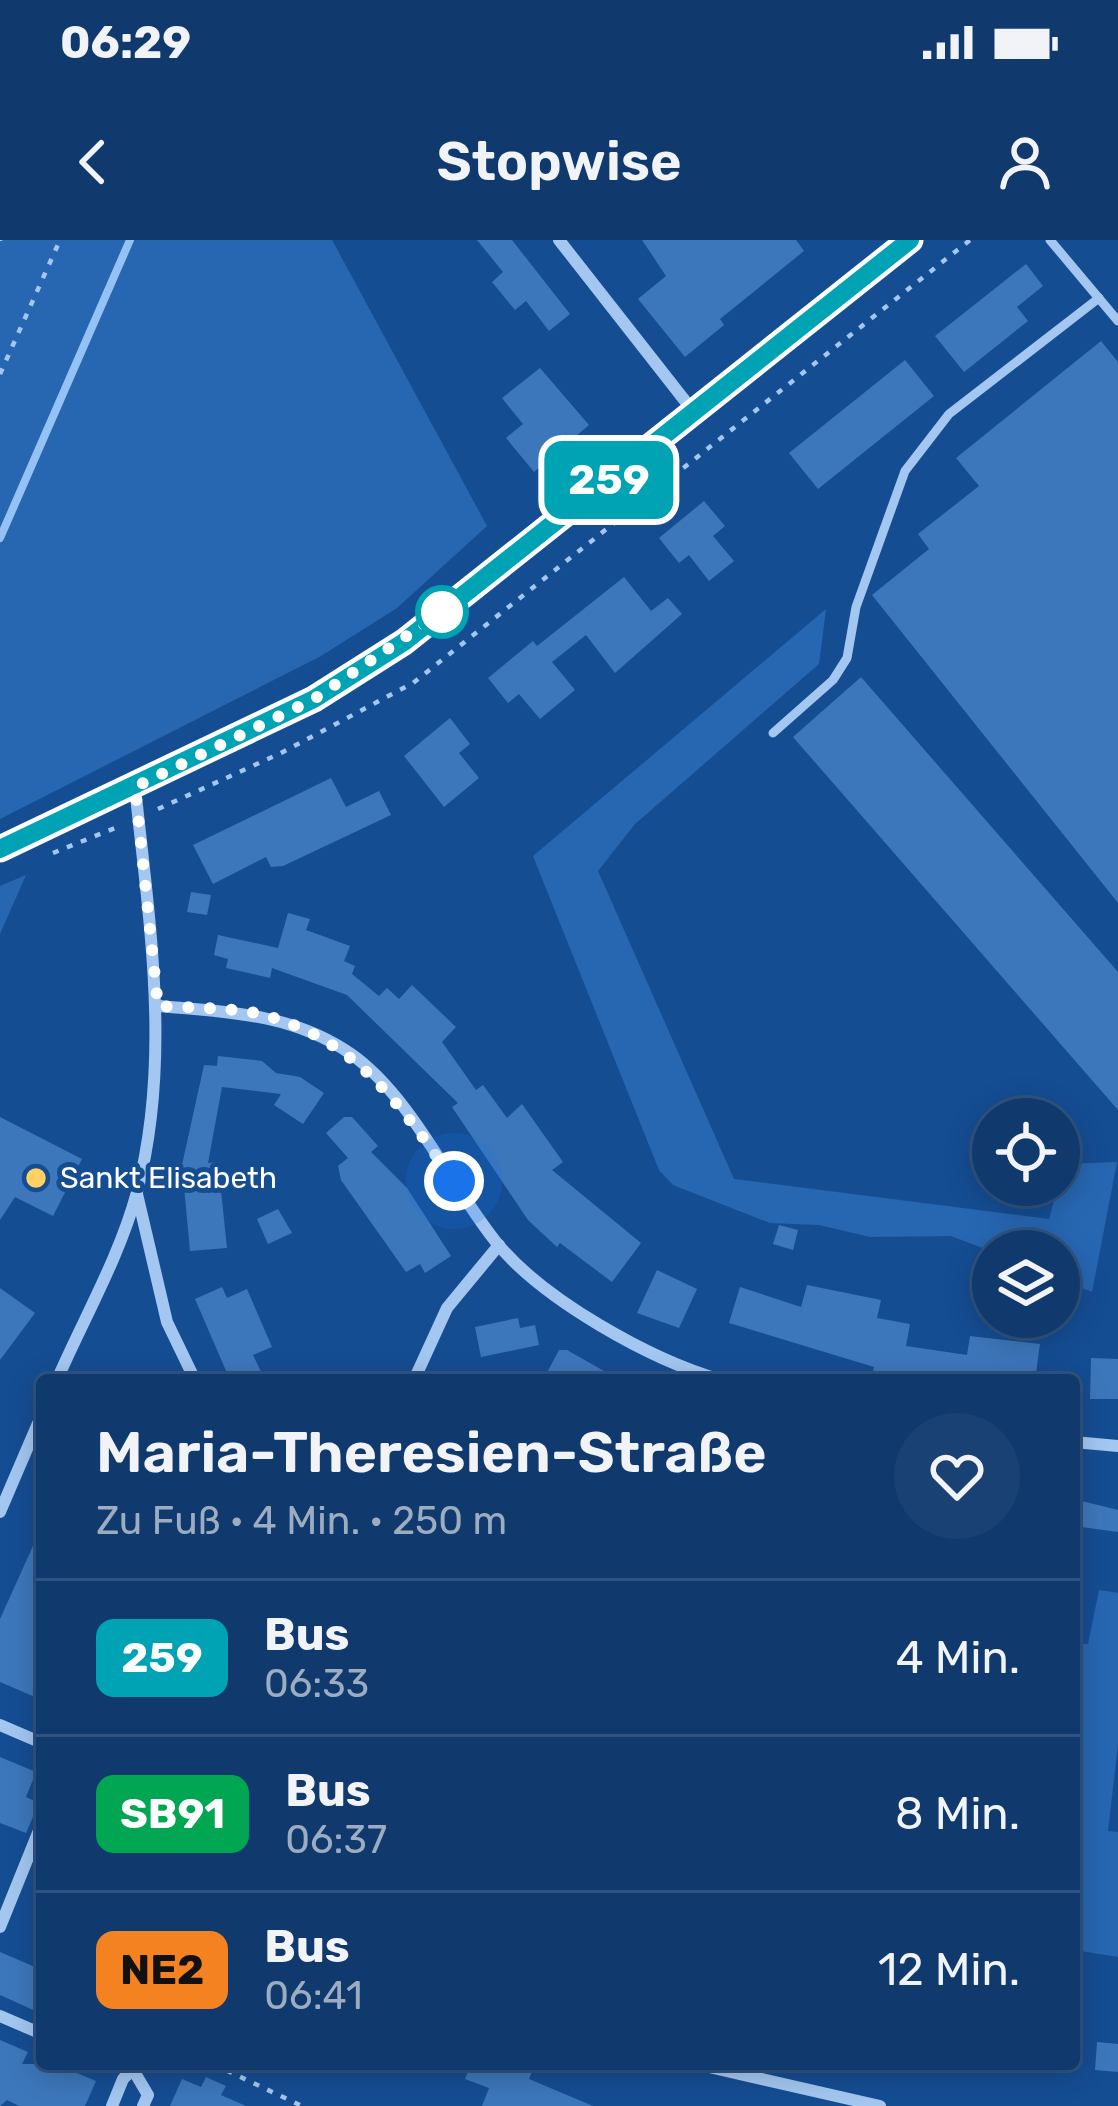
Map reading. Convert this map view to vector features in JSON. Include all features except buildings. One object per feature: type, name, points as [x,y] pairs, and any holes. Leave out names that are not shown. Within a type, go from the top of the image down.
[{"type":"main road","points":[[0,849],[314,699],[404,642],[910,240]]},
{"type":"street","points":[[560,240],[694,412]]},
{"type":"street","points":[[60,1374],[136,1193],[158,1006],[135,787]]},
{"type":"street","points":[[158,1006],[258,1014],[353,1055],[409,1116],[499,1246],[599,1323],[701,1374]]},
{"type":"street","points":[[136,1193],[167,1322],[192,1374]]},
{"type":"street","points":[[417,1374],[447,1308],[499,1246]]},
{"type":"street","points":[[0,1512],[36,1428]]},
{"type":"street","points":[[1080,1443],[1118,1446]]},
{"type":"street","points":[[0,1725],[36,1740]]},
{"type":"street","points":[[0,1927],[36,1838]]},
{"type":"street","points":[[0,2016],[36,2031]]},
{"type":"street","points":[[112,2106],[123,2079],[135,2070]]},
{"type":"street","points":[[136,2070],[148,2095],[143,2106]]},
{"type":"street","points":[[722,2070],[880,2106]]},
{"type":"lane","points":[[1050,240],[1118,321]]},
{"type":"lane","points":[[772,734],[833,680],[848,658],[856,607],[905,471],[949,414],[1099,298]]},
{"type":"path","points":[[0,374],[60,240]]},
{"type":"path","points":[[42,858],[281,753],[413,683],[970,240]]},
{"type":"path","points":[[226,2070],[302,2106]]},
{"type":"shaded area","points":[[0,240],[332,240],[487,526],[397,608],[321,656],[0,819]]},
{"type":"shaded area","points":[[826,609],[819,664],[635,824],[598,871],[734,1179],[1049,1219],[1053,1206],[1080,1206],[1080,1163],[1117,1162],[1092,1292],[1080,1287],[1080,1230],[972,1230],[972,1244],[951,1236],[870,1237],[819,1225],[770,1223],[673,1185],[659,1170],[533,856]]},
{"type":"shaded area","points":[[26,875],[0,934],[0,886]]},
{"type":"shaded area","points":[[1099,1590],[1118,1593],[1118,1744],[1108,1831],[1118,1832],[1118,1957],[1080,1951],[1080,1643],[1088,1644]]},
{"type":"waterway","points":[[0,538],[130,240]]},
{"type":"bus line","name":"259","points":[[0,849],[314,699],[404,642],[910,240]]},
{"type":"place","name":"Sankt Elisabeth","points":[[36,1178]]},
{"type":"route","points":[[442,612],[314,699],[135,787],[158,1006],[258,1014],[307,1031],[353,1055],[409,1116],[454,1181]]}]
